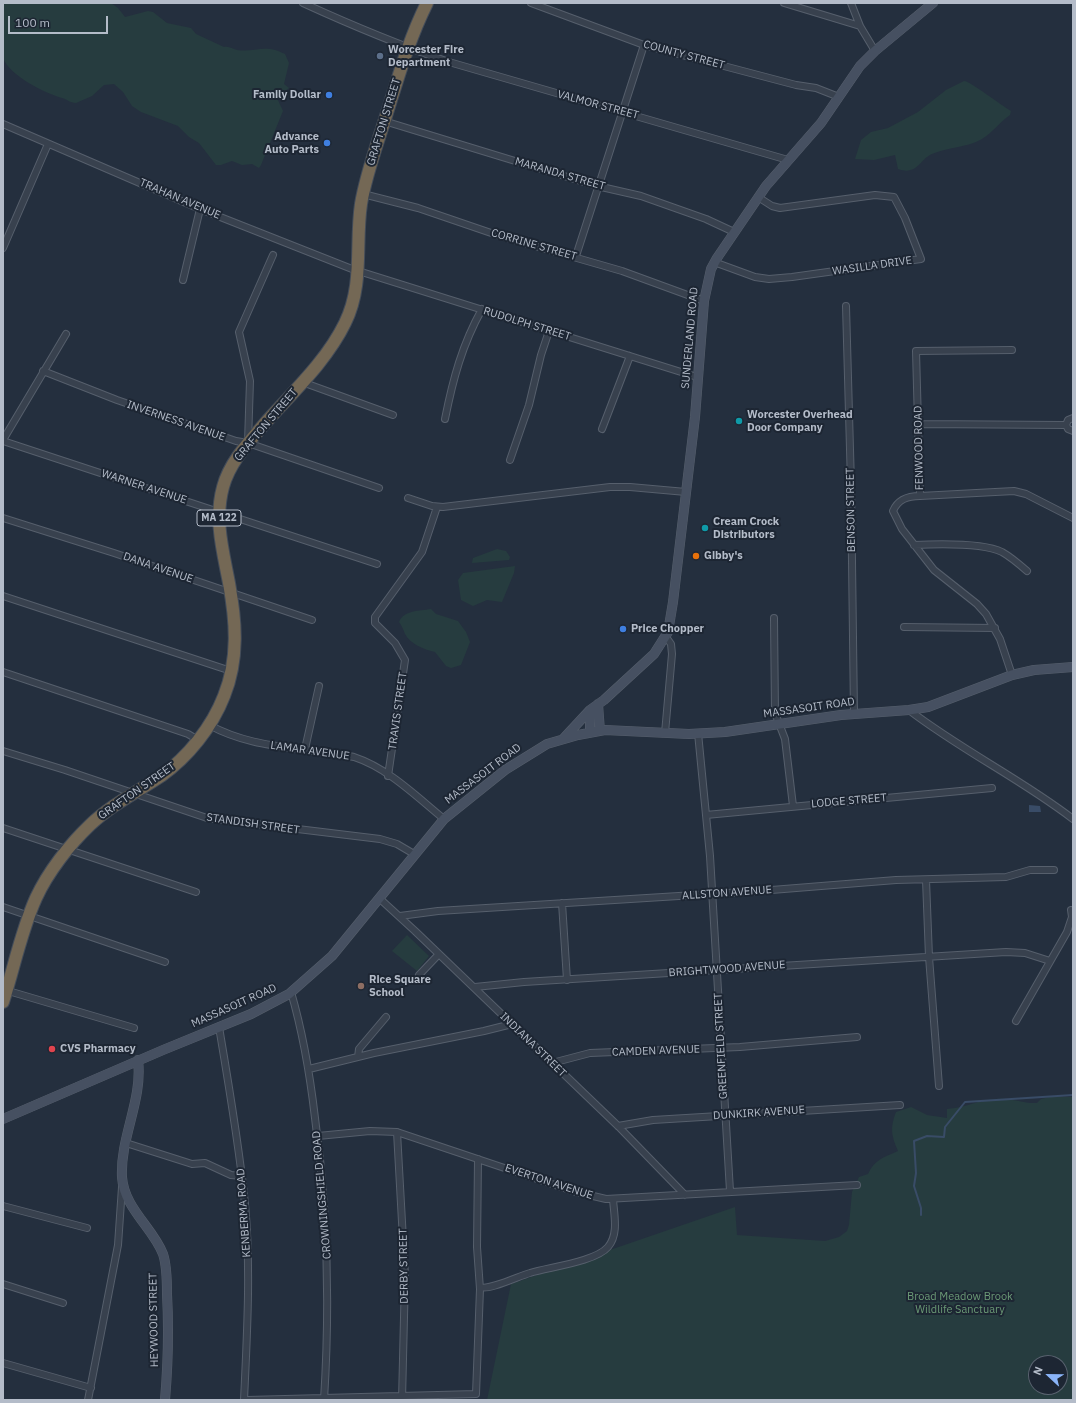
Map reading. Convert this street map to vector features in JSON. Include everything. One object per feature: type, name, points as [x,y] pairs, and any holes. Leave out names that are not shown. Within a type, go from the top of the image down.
[{"type":"highway","name":"GRAFTON STREET","points":[[3,1002],[5,989],[30,916],[42,887],[68,850],[96,819],[171,768],[198,740],[209,725],[223,699],[232,671],[235,631],[230,592],[219,534],[219,511],[226,478],[248,443],[327,352],[345,324],[352,306],[358,272],[359,224],[363,194],[384,121],[408,48],[427,3]]},
{"type":"street","name":"VALMOR STREET","points":[[303,3],[354,27],[408,48],[526,86],[623,112],[788,160]]},
{"type":"street","name":"COUNTY STREET","points":[[531,3],[644,45],[796,85],[816,88],[839,97]]},
{"type":"street","points":[[784,3],[860,26]]},
{"type":"street","points":[[851,3],[860,26],[875,51]]},
{"type":"street","name":"SUNDERLAND ROAD","points":[[564,738],[590,710],[647,662],[666,637],[672,612],[695,418],[704,301],[707,282],[714,262],[758,197],[788,160],[812,134],[860,66],[875,51],[933,3]]},
{"type":"street","points":[[576,256],[597,186],[623,112],[644,45]]},
{"type":"street","name":"MARANDA STREET","points":[[384,121],[597,186],[641,196],[706,219],[734,232]]},
{"type":"street","name":"TRAHAN AVENUE","points":[[3,124],[200,209],[358,272]]},
{"type":"street","points":[[3,248],[48,144]]},
{"type":"street","name":"CORRINE STREET","points":[[363,194],[409,206],[497,235],[576,256],[632,274],[704,301]]},
{"type":"street","name":"WASILLA DRIVE","points":[[714,262],[755,276],[769,279],[792,278],[921,258],[906,218],[894,197],[875,195],[780,208],[772,206],[758,197]]},
{"type":"street","points":[[183,280],[200,209]]},
{"type":"street","points":[[248,443],[250,381],[239,332],[273,255]]},
{"type":"street","name":"RUDOLPH STREET","points":[[358,272],[482,309],[697,377]]},
{"type":"street","name":"BENSON STREET","points":[[846,306],[851,485],[854,714]]},
{"type":"street","points":[[445,419],[456,369],[467,335],[482,309]]},
{"type":"street","points":[[510,460],[529,405],[540,356],[549,330]]},
{"type":"street","points":[[3,441],[66,334]]},
{"type":"street","name":"FENWOOD ROAD","points":[[1012,350],[916,351],[920,496],[904,498],[897,504],[893,511],[898,523],[938,574],[982,608],[995,628],[1012,675]]},
{"type":"street","points":[[602,429],[630,356]]},
{"type":"street","name":"INVERNESS AVENUE","points":[[43,371],[117,400],[236,442],[248,443],[380,488]]},
{"type":"street","points":[[302,382],[393,415]]},
{"type":"street","points":[[1066,425],[1068,420],[1073,418]]},
{"type":"street","points":[[919,424],[1066,425]]},
{"type":"street","points":[[1066,425],[1068,429],[1073,431]]},
{"type":"street","name":"WARNER AVENUE","points":[[3,441],[377,564]]},
{"type":"street","points":[[408,498],[437,507],[610,487],[630,487],[686,492]]},
{"type":"street","points":[[920,496],[1014,491],[1026,494],[1073,518]]},
{"type":"street","name":"TRAVIS STREET","points":[[388,776],[404,660],[395,643],[375,623],[375,617],[422,552],[437,507]]},
{"type":"street","name":"DANA AVENUE","points":[[3,518],[312,620]]},
{"type":"street","points":[[914,544],[939,544],[994,549],[1010,557],[1026,571]]},
{"type":"street","points":[[3,596],[232,671]]},
{"type":"street","points":[[774,618],[775,713],[785,739],[793,806]]},
{"type":"street","points":[[904,627],[995,628]]},
{"type":"street","points":[[665,733],[672,654],[671,644],[666,637]]},
{"type":"street","name":"MASSASOIT ROAD","points":[[3,1119],[138,1060],[258,1011],[291,992],[332,956],[444,819],[511,766],[540,748],[564,738],[590,732],[725,732],[854,714],[909,710],[928,707],[1012,675],[1034,670],[1073,667]]},
{"type":"street","points":[[3,672],[188,734],[198,740]]},
{"type":"street","points":[[305,749],[319,686]]},
{"type":"street","points":[[598,704],[600,731]]},
{"type":"street","points":[[590,710],[590,732]]},
{"type":"street","points":[[909,710],[948,738],[1046,798],[1073,819]]},
{"type":"street","name":"LAMAR AVENUE","points":[[209,725],[239,739],[352,757],[371,765],[388,776],[444,819]]},
{"type":"street","name":"GREENFIELD STREET","points":[[698,733],[706,815],[717,970],[730,1191]]},
{"type":"street","name":"STANDISH STREET","points":[[3,751],[207,818],[380,839],[397,844],[414,854]]},
{"type":"street","name":"LODGE STREET","points":[[706,815],[992,788]]},
{"type":"street","points":[[3,828],[196,892]]},
{"type":"street","name":"ALLSTON AVENUE","points":[[400,916],[438,911],[711,894],[896,880],[1006,877],[1030,870],[1054,870]]},
{"type":"street","points":[[926,880],[929,957],[939,1086]]},
{"type":"street","name":"INDIANA STREET","points":[[379,898],[475,987],[618,1126],[685,1195]]},
{"type":"street","points":[[562,904],[567,980]]},
{"type":"street","points":[[3,907],[165,962]]},
{"type":"street","points":[[1016,1021],[1067,932],[1072,917],[1071,910]]},
{"type":"street","name":"BRIGHTWOOD AVENUE","points":[[475,987],[513,983],[1017,951],[1050,961]]},
{"type":"street","points":[[419,975],[439,954]]},
{"type":"street","points":[[5,989],[134,1028]]},
{"type":"street","name":"CROWNINGSHIELD ROAD","points":[[291,992],[299,1020],[309,1069],[323,1185],[328,1272],[324,1399]]},
{"type":"street","points":[[358,1057],[360,1049],[386,1017]]},
{"type":"street","points":[[309,1069],[358,1057],[484,1032],[512,1024]]},
{"type":"street","name":"KENBERMA ROAD","points":[[218,1027],[233,1107],[242,1176],[247,1258],[246,1400]]},
{"type":"street","name":"CAMDEN AVENUE","points":[[552,1062],[590,1053],[722,1048],[857,1037]]},
{"type":"street","name":"HEYWOOD STREET","points":[[138,1060],[138,1089],[126,1143],[122,1179],[138,1217],[157,1242],[163,1256],[166,1276],[168,1313],[166,1400]]},
{"type":"street","name":"DUNKIRK AVENUE","points":[[618,1126],[642,1121],[900,1104]]},
{"type":"street","name":"EVERTON AVENUE","points":[[318,1136],[370,1132],[398,1132],[576,1192],[596,1198],[613,1200],[730,1191],[857,1185]]},
{"type":"street","name":"DERBY STREET","points":[[398,1132],[405,1276],[402,1397]]},
{"type":"street","points":[[126,1143],[192,1164],[205,1163],[231,1175],[242,1176]]},
{"type":"street","points":[[246,1400],[476,1394],[480,1287],[477,1247],[478,1159]]},
{"type":"street","points":[[88,1400],[118,1245],[122,1179]]},
{"type":"street","points":[[480,1287],[489,1288],[511,1279],[587,1258],[604,1251],[610,1245],[614,1235],[613,1200]]},
{"type":"street","points":[[3,1206],[87,1228]]},
{"type":"street","points":[[3,1284],[63,1303]]},
{"type":"street","points":[[3,1363],[91,1388]]},
{"type":"green space","points":[[3,3],[111,3],[118,8],[125,17],[148,11],[153,12],[167,23],[191,28],[196,34],[224,47],[243,51],[271,49],[285,54],[289,63],[284,84],[289,88],[277,98],[283,111],[261,165],[259,168],[252,164],[242,165],[232,161],[221,165],[216,165],[199,143],[189,137],[178,126],[141,112],[132,106],[123,92],[114,84],[104,85],[92,96],[76,103],[55,96],[29,83],[13,71],[3,58]]},
{"type":"green space","points":[[964,81],[973,85],[1011,111],[1010,115],[986,137],[970,144],[932,154],[914,169],[910,170],[904,171],[898,169],[895,155],[874,160],[855,159],[861,140],[871,132],[888,128],[918,112],[946,90]]},
{"type":"green space","points":[[497,549],[506,551],[510,557],[509,560],[472,563],[473,558]]},
{"type":"green space","points":[[515,566],[514,573],[502,602],[487,600],[473,606],[461,600],[458,580],[463,573]]},
{"type":"green space","points":[[431,609],[436,614],[458,621],[466,632],[470,642],[461,665],[451,668],[446,666],[435,652],[414,644],[407,638],[399,622],[401,618],[408,613]]},
{"type":"green space","points":[[407,935],[429,956],[417,971],[392,951]]},
{"type":"green space","name":"Broad Meadow Brook Wildlife Sanctuary","points":[[1050,1097],[1073,1097],[1073,1400],[487,1400],[511,1284],[735,1207],[737,1235],[825,1241],[839,1237],[847,1231],[849,1225],[852,1192],[859,1177],[868,1174],[876,1162],[898,1151],[892,1132],[896,1112],[911,1107],[927,1115],[947,1118],[947,1109],[990,1100],[1002,1099],[1037,1103],[1041,1099]]},
{"type":"water","points":[[1029,805],[1040,806],[1041,812],[1029,812]]},
{"type":"waterway","points":[[921,1215],[921,1208],[914,1186],[916,1173],[914,1141],[927,1136],[944,1137],[945,1127],[965,1102],[1073,1095]]},
{"type":"place","name":"Worcester Fire Department","points":[[380,56]]},
{"type":"place","name":"Family Dollar","points":[[329,95]]},
{"type":"place","name":"Advance Auto Parts","points":[[327,143]]},
{"type":"place","name":"Worcester Overhead Door Company","points":[[739,421]]},
{"type":"place","name":"Cream Crock Distributors","points":[[705,528]]},
{"type":"place","name":"Gibby's","points":[[696,556]]},
{"type":"place","name":"Price Chopper","points":[[623,629]]},
{"type":"place","name":"Rice Square School","points":[[361,986]]},
{"type":"place","name":"CVS Pharmacy","points":[[52,1049]]}]
